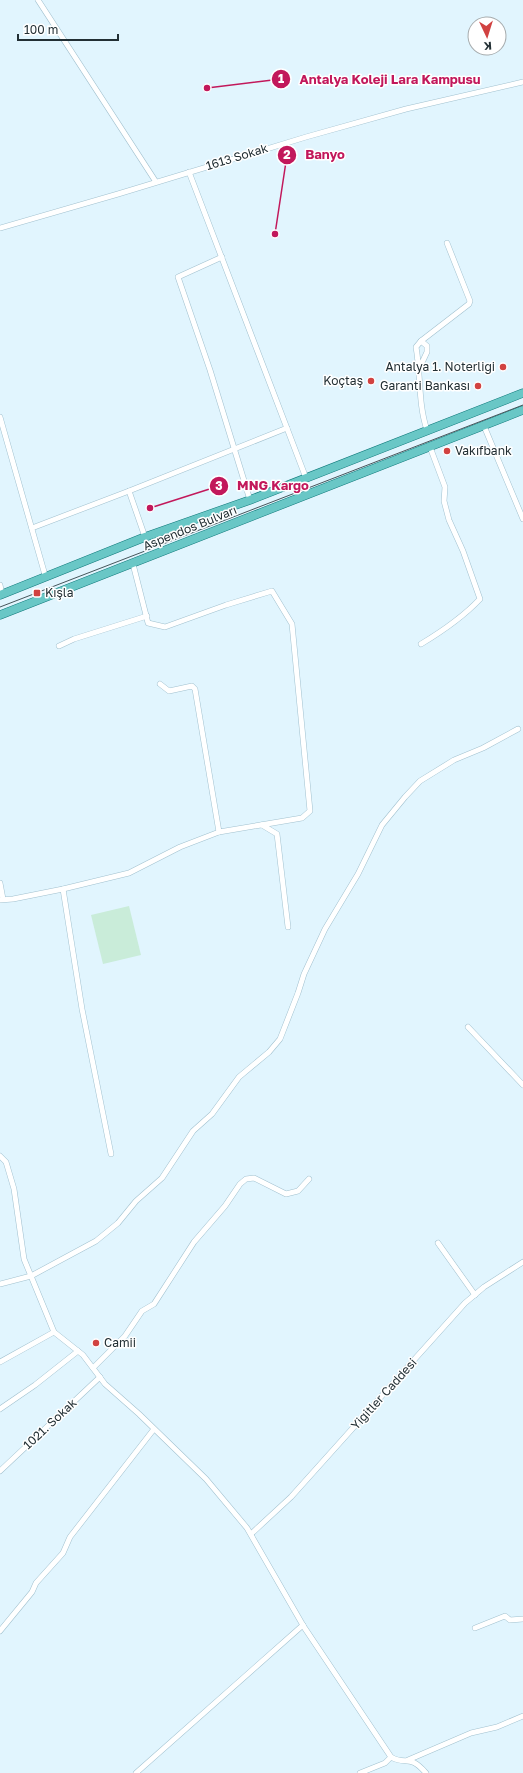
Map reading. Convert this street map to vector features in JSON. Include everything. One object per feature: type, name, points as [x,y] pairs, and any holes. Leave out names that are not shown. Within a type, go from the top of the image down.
[{"type":"main road","name":"Aspendos Bulvarı","points":[[1,591],[145,537],[250,500],[523,393]]},
{"type":"main road","name":"Aspendos Bulvarı","points":[[0,615],[523,410]]},
{"type":"street","points":[[38,0],[156,182]]},
{"type":"street","name":"1613 Sokak","points":[[0,228],[406,109],[523,82]]},
{"type":"street","points":[[189,172],[306,478]]},
{"type":"street","points":[[427,430],[422,416],[420,368],[416,347],[469,304],[470,301],[447,243]]},
{"type":"street","points":[[222,257],[178,277],[210,370],[250,500]]},
{"type":"street","points":[[420,368],[427,352],[426,346],[422,341]]},
{"type":"street","points":[[0,417],[45,575]]},
{"type":"street","points":[[484,426],[523,519]]},
{"type":"street","points":[[32,528],[287,428]]},
{"type":"street","points":[[421,644],[435,636],[471,608],[480,599],[463,551],[449,520],[444,501],[445,487],[430,447]]},
{"type":"street","points":[[129,491],[145,537]]},
{"type":"street","points":[[0,883],[1,900],[62,889],[129,873],[180,847],[219,832],[302,818],[310,811],[292,624],[272,591],[226,605],[165,627],[148,623],[133,564]]},
{"type":"street","points":[[59,646],[74,639],[147,616]]},
{"type":"street","points":[[160,684],[169,690],[192,686],[194,689],[219,832]]},
{"type":"street","points":[[0,1284],[31,1276],[96,1241],[118,1224],[136,1201],[162,1178],[193,1131],[212,1114],[240,1077],[274,1047],[293,1006],[304,974],[333,913],[354,881],[382,825],[411,789],[454,760],[483,748],[518,729]]},
{"type":"street","points":[[262,825],[277,834],[288,927]]},
{"type":"street","points":[[62,889],[82,1008],[111,1154]]},
{"type":"street","points":[[468,1027],[523,1086]]},
{"type":"street","points":[[0,1156],[6,1162],[14,1189],[24,1259],[54,1332],[78,1351],[105,1384],[206,1479],[251,1534],[303,1625],[391,1757],[396,1760],[408,1760],[418,1763],[426,1773]]},
{"type":"street","points":[[93,1368],[125,1336],[142,1310],[154,1304],[194,1242],[226,1206],[240,1184],[246,1179],[254,1178],[280,1193],[286,1194],[298,1191],[309,1179]]},
{"type":"street","points":[[438,1243],[475,1295]]},
{"type":"street","name":"Yiğitler Caddesi","points":[[251,1534],[291,1497],[465,1303],[523,1262]]},
{"type":"street","points":[[0,1362],[54,1332]]},
{"type":"street","points":[[0,1409],[36,1385],[78,1351]]},
{"type":"street","name":"1021. Sokak","points":[[0,1471],[100,1377]]},
{"type":"street","points":[[0,1631],[32,1592],[36,1583],[63,1553],[70,1537],[154,1429]]},
{"type":"street","points":[[475,1628],[505,1616],[510,1620],[523,1619]]},
{"type":"street","points":[[136,1773],[303,1625]]},
{"type":"street","points":[[408,1760],[471,1734],[497,1727],[523,1716]]},
{"type":"street","points":[[360,1773],[385,1763],[391,1757]]},
{"type":"green space","points":[[129,906],[141,955],[103,964],[91,915]]},
{"type":"tram line","points":[[0,607],[523,405]]},
{"type":"place","name":"Antalya Koleji Lara Kampusu","points":[[207,88]]},
{"type":"place","name":"Banyo","points":[[275,234]]},
{"type":"place","name":"Antalya 1. Noterliği","points":[[503,367]]},
{"type":"place","name":"Koçtaş","points":[[371,381]]},
{"type":"place","name":"Garanti Bankası","points":[[478,386]]},
{"type":"place","name":"Vakıfbank","points":[[447,451]]},
{"type":"place","name":"MNG Kargo","points":[[150,508]]},
{"type":"place","name":"Kışla","points":[[37,593]]},
{"type":"place","name":"Camii","points":[[96,1343]]}]
